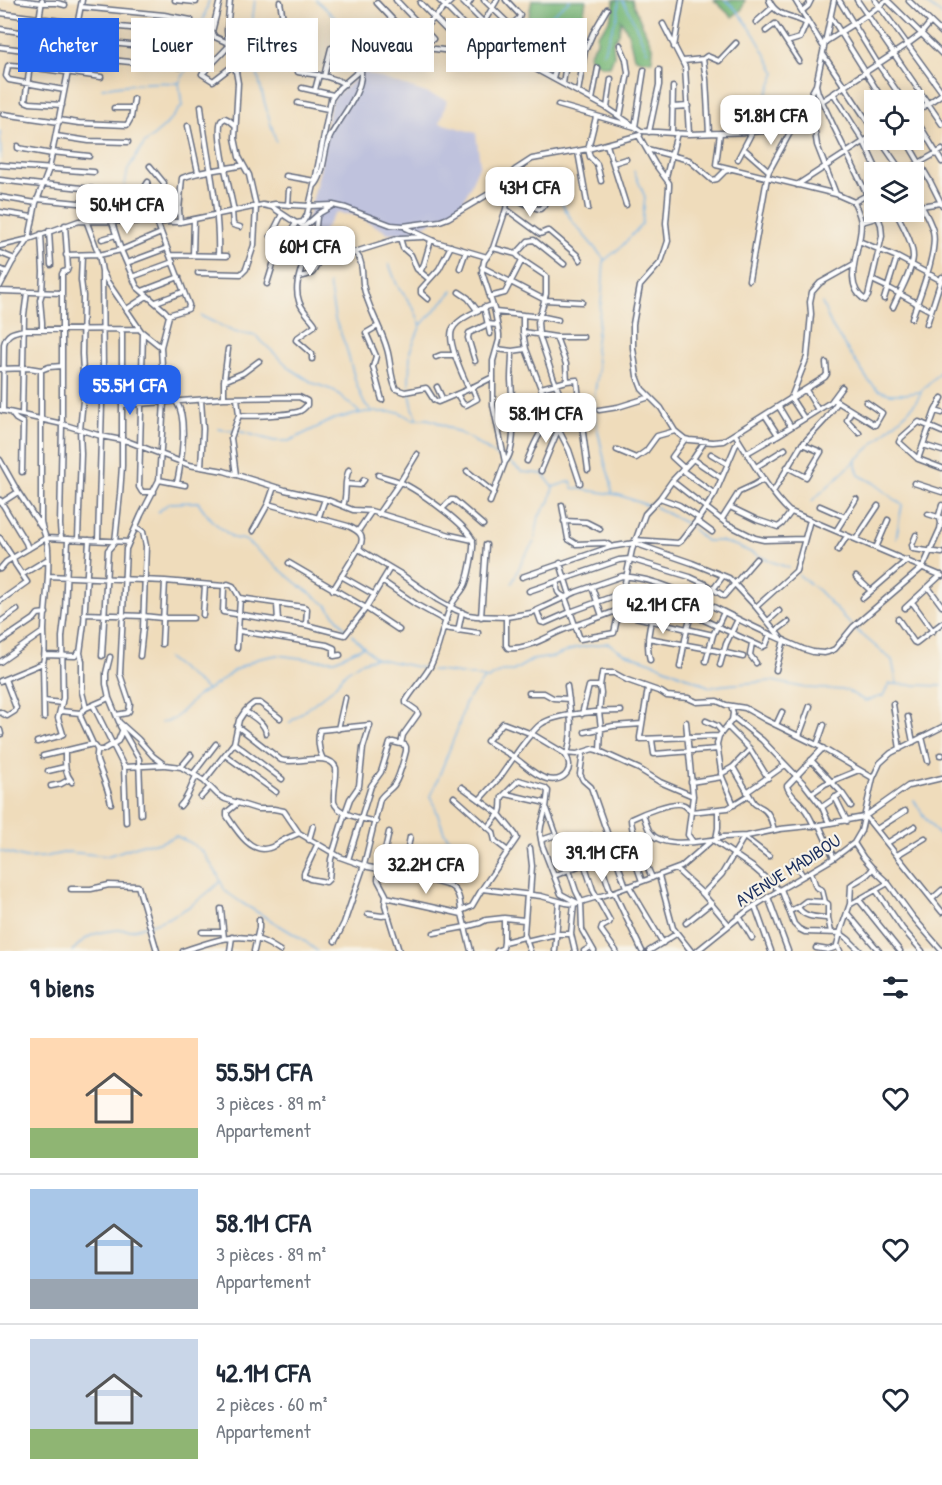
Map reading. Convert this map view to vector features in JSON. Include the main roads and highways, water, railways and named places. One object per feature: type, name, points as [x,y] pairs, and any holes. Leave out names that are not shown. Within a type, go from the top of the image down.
[{"type":"waterway","points":[[112,199],[124,189],[128,169],[144,144],[164,127],[182,106],[179,83],[192,60],[209,0]]},
{"type":"waterway","points":[[255,0],[254,54],[276,141]]},
{"type":"waterway","points":[[316,0],[336,18]]},
{"type":"waterway","points":[[548,18],[570,0]]},
{"type":"waterway","points":[[603,53],[618,14],[619,0]]},
{"type":"waterway","points":[[622,0],[647,51]]},
{"type":"waterway","points":[[725,0],[747,23],[776,73],[763,104]]},
{"type":"waterway","points":[[921,0],[942,15]]},
{"type":"waterway","points":[[102,88],[140,83],[179,83]]},
{"type":"waterway","points":[[0,131],[1,159]]},
{"type":"waterway","points":[[605,260],[622,246],[642,224],[645,197],[634,171]]},
{"type":"waterway","points":[[542,184],[561,202],[572,221],[604,259],[595,349],[598,370],[593,407]]},
{"type":"waterway","points":[[389,264],[397,285],[413,307],[421,325],[410,351],[409,387]]},
{"type":"waterway","points":[[329,284],[335,319],[356,383],[364,403],[373,412]]},
{"type":"waterway","points":[[421,325],[453,291]]},
{"type":"waterway","points":[[822,303],[832,327],[868,380],[878,390],[890,394],[920,392],[942,370]]},
{"type":"waterway","points":[[201,316],[234,332],[256,336],[291,369],[313,383],[335,391],[359,412]]},
{"type":"waterway","points":[[812,501],[908,412],[921,393]]},
{"type":"waterway","points":[[410,394],[418,419]]},
{"type":"waterway","points":[[218,429],[242,432],[274,441],[289,441],[334,419],[366,412],[399,412],[412,419],[428,419],[437,422],[466,436],[502,459]]},
{"type":"waterway","points":[[594,413],[612,494]]},
{"type":"waterway","points":[[856,459],[859,475],[874,483],[902,505],[896,539]]},
{"type":"waterway","points":[[510,462],[522,472],[543,474],[553,487],[571,481],[573,488],[619,495],[649,506]]},
{"type":"waterway","points":[[535,538],[539,516],[550,501],[553,487]]},
{"type":"waterway","points":[[158,512],[169,503],[198,502],[211,520],[233,538],[245,540],[296,583],[327,605],[346,630]]},
{"type":"waterway","points":[[655,507],[691,526]]},
{"type":"waterway","points":[[693,529],[706,541],[720,541],[737,546],[789,568]]},
{"type":"waterway","points":[[512,583],[534,542]]},
{"type":"waterway","points":[[799,575],[819,591],[851,625]]},
{"type":"waterway","points":[[855,629],[892,660],[897,684]]},
{"type":"waterway","points":[[352,635],[375,658],[426,669]]},
{"type":"waterway","points":[[431,670],[488,679],[502,671],[513,671],[532,660],[553,657],[576,648],[608,643],[622,652],[710,687],[772,681],[806,688],[846,690],[865,701],[883,696],[889,684],[942,686]]},
{"type":"waterway","points":[[161,723],[174,719],[197,696],[233,671],[257,659],[277,655],[335,660],[363,647]]},
{"type":"waterway","points":[[167,658],[206,689]]},
{"type":"waterway","points":[[289,723],[332,689],[346,672],[359,663],[375,658]]},
{"type":"waterway","points":[[465,860],[444,832],[431,796],[458,728],[465,703],[484,679]]},
{"type":"waterway","points":[[914,800],[942,839]]},
{"type":"waterway","points":[[0,851],[25,858],[68,852],[107,856],[143,844],[159,843],[176,836],[203,852],[225,891],[302,939],[317,951]]},
{"type":"waterway","points":[[72,951],[97,933],[133,930],[179,913],[221,881]]}]
